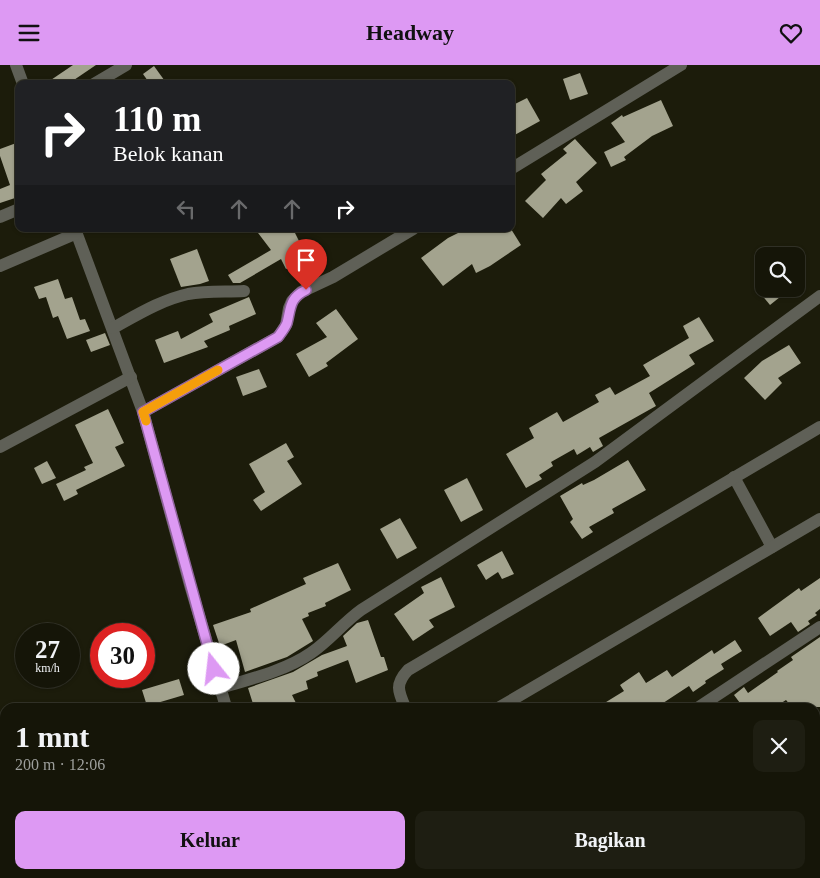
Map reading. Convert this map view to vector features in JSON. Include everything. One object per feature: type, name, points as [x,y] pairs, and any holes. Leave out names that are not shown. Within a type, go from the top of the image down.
[{"type":"street","points":[[16,65],[22,80]]},
{"type":"street","points":[[101,80],[126,65]]},
{"type":"street","points":[[515,167],[681,65]]},
{"type":"street","points":[[0,217],[15,211]]},
{"type":"street","points":[[0,266],[74,232]]},
{"type":"street","points":[[76,232],[143,412],[225,703]]},
{"type":"street","points":[[143,412],[278,337],[286,325],[292,301],[301,292],[333,277],[408,232]]},
{"type":"street","points":[[113,328],[144,311],[173,299],[204,292],[244,291]]},
{"type":"street","points":[[220,688],[272,671],[310,654],[361,610],[595,462],[820,297]]},
{"type":"street","points":[[0,447],[131,377]]},
{"type":"street","points":[[403,703],[398,686],[400,678],[408,670],[820,427]]},
{"type":"street","points":[[734,477],[772,547]]},
{"type":"street","points":[[507,703],[820,519]]},
{"type":"street","points":[[705,703],[820,627]]},
{"type":"building","points":[[73,65],[96,65],[74,80],[51,80]]},
{"type":"building","points":[[154,66],[164,80],[147,80],[143,74]]},
{"type":"building","points":[[580,73],[588,94],[570,100],[563,79]]},
{"type":"building","points":[[527,98],[540,121],[515,135],[515,104]]},
{"type":"building","points":[[661,100],[673,126],[652,136],[624,157],[626,160],[611,167],[604,152],[625,142],[611,123],[622,115],[623,117]]},
{"type":"building","points":[[575,139],[597,163],[576,182],[583,191],[566,204],[561,198],[543,218],[525,201],[546,180],[541,174],[567,153],[563,149]]},
{"type":"building","points":[[15,143],[15,198],[0,203],[0,189],[10,185],[0,156],[0,149]]},
{"type":"building","points":[[257,232],[294,232],[308,259],[286,269],[281,259],[240,283],[233,283],[228,275],[271,250]]},
{"type":"building","points":[[460,232],[513,232],[521,245],[476,273],[472,264],[443,286],[421,258],[448,238]]},
{"type":"building","points":[[197,249],[209,281],[181,287],[170,259]]},
{"type":"building","points":[[58,279],[65,299],[72,297],[80,320],[85,319],[90,331],[67,339],[58,316],[53,318],[46,297],[39,299],[34,287]]},
{"type":"building","points":[[249,297],[256,314],[229,326],[230,330],[204,341],[208,347],[164,363],[155,340],[178,331],[181,339],[213,322],[209,314]]},
{"type":"building","points":[[764,297],[780,297],[770,305]]},
{"type":"building","points":[[336,309],[358,339],[326,363],[328,366],[309,377],[296,354],[327,337],[316,323]]},
{"type":"building","points":[[699,317],[714,341],[689,355],[695,364],[649,393],[656,406],[599,438],[603,446],[593,452],[590,447],[577,455],[574,449],[551,462],[553,466],[539,475],[542,479],[526,488],[506,454],[534,438],[529,428],[557,412],[563,422],[599,402],[595,395],[610,387],[615,395],[650,376],[643,365],[689,338],[683,326]]},
{"type":"building","points":[[105,333],[110,345],[91,352],[86,340]]},
{"type":"building","points":[[789,345],[801,363],[778,378],[782,383],[765,400],[744,378],[762,361]]},
{"type":"building","points":[[259,369],[267,387],[243,396],[236,377]]},
{"type":"building","points":[[108,409],[124,443],[115,447],[125,466],[76,490],[78,494],[64,501],[56,484],[86,470],[84,467],[93,463],[75,425]]},
{"type":"building","points":[[286,443],[294,457],[287,461],[302,484],[261,511],[253,500],[265,492],[249,464]]},
{"type":"building","points":[[628,460],[646,490],[612,509],[614,513],[589,527],[593,532],[582,539],[570,522],[573,519],[560,496],[582,483],[583,485],[594,480]]},
{"type":"building","points":[[47,461],[56,478],[42,484],[34,468]]},
{"type":"building","points":[[467,478],[483,510],[461,522],[444,490]]},
{"type":"building","points":[[400,518],[417,548],[397,559],[380,529]]},
{"type":"building","points":[[502,551],[514,574],[502,579],[498,572],[486,580],[477,565]]},
{"type":"building","points":[[338,563],[351,590],[325,603],[326,606],[308,613],[309,616],[302,619],[313,641],[287,657],[245,672],[236,640],[220,646],[213,625],[251,612],[250,609],[306,584],[303,578]]},
{"type":"building","points":[[441,577],[455,607],[429,620],[434,627],[413,641],[394,614],[424,593],[421,587]]},
{"type":"building","points":[[820,578],[820,609],[815,613],[817,615],[808,621],[810,624],[798,632],[791,622],[770,636],[758,618],[799,588],[801,591]]},
{"type":"building","points":[[368,620],[381,657],[384,657],[388,670],[356,683],[348,660],[317,672],[318,676],[306,681],[308,689],[292,695],[296,703],[253,703],[248,688],[293,672],[322,655],[347,646],[343,636],[357,623]]},
{"type":"building","points":[[820,637],[820,703],[789,703],[786,700],[781,703],[740,703],[734,695],[744,687],[748,693],[793,660],[791,657]]},
{"type":"building","points":[[735,640],[742,651],[721,664],[724,669],[705,681],[706,683],[693,692],[689,686],[663,703],[604,703],[624,691],[620,685],[639,672],[646,683],[667,670],[672,677],[712,650],[714,654]]},
{"type":"building","points":[[179,679],[184,695],[157,703],[146,703],[142,690],[155,688],[155,686]]},
{"type":"slow traffic","points":[[146,421],[143,412],[218,370]]},
{"type":"route","points":[[214,669],[143,412],[278,337],[286,325],[292,301],[301,292],[306,290]]}]
